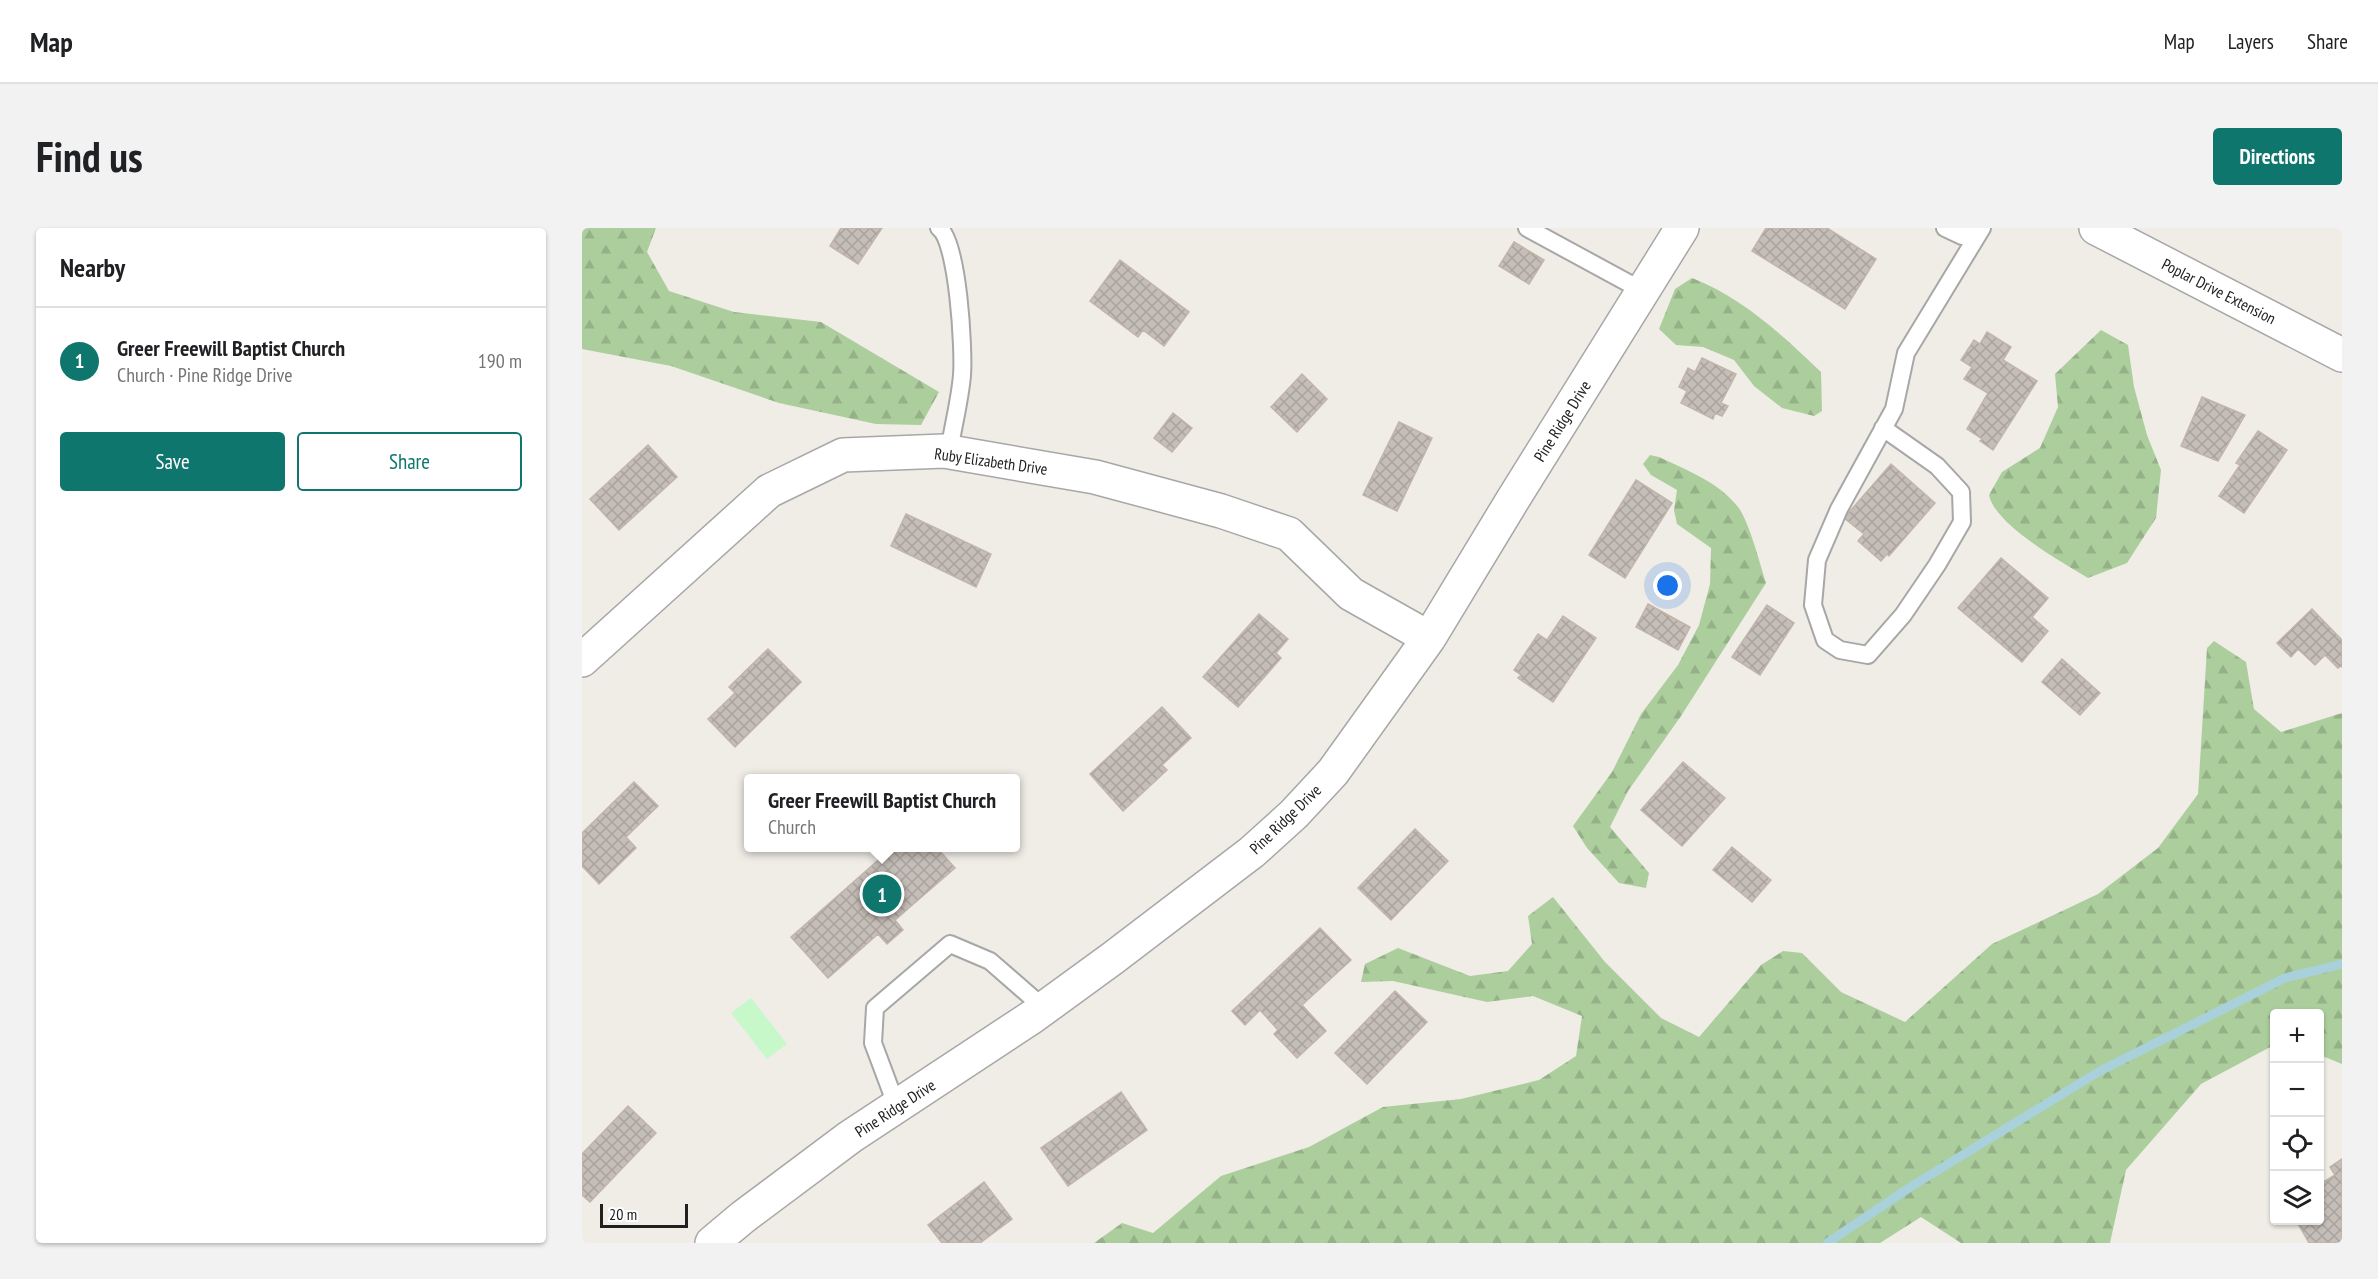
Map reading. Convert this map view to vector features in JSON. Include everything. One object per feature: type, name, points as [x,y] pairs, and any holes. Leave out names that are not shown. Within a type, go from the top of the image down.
[{"type":"street","name":"Pine Ridge Drive","points":[[712,1243],[841,1144],[1044,1008],[1251,852],[1294,814],[1340,763],[1429,638],[1682,228]]},
{"type":"street","name":"Poplar Drive Extension","points":[[2096,228],[2342,355]]},
{"type":"street","name":"Ruby Elizabeth Drive","points":[[582,660],[770,491],[843,455],[949,452],[1095,477],[1221,511],[1289,534],[1351,594],[1429,638]]},
{"type":"lane","points":[[939,228],[945,232],[956,270],[962,374],[949,452]]},
{"type":"lane","points":[[1527,228],[1643,291]]},
{"type":"lane","points":[[1945,228],[1962,236],[1981,230]]},
{"type":"lane","points":[[1883,428],[1937,466],[1961,492],[1962,522],[1937,565],[1903,615],[1868,655],[1840,651],[1826,640],[1813,605],[1817,560],[1839,509],[1883,428],[1894,409],[1906,352],[1981,230]]},
{"type":"lane","points":[[897,1107],[873,1043],[875,1008],[950,944],[990,961],[1044,1008]]},
{"type":"green space","points":[[582,228],[656,228],[647,252],[669,291],[734,312],[821,322],[939,392],[921,425],[876,424],[779,403],[671,366],[582,349]]},
{"type":"green space","points":[[1692,278],[1711,286],[1745,307],[1776,331],[1821,372],[1822,411],[1814,416],[1782,408],[1754,386],[1734,360],[1703,347],[1676,345],[1659,329],[1675,289]]},
{"type":"green space","points":[[2101,330],[2128,345],[2134,387],[2147,435],[2161,470],[2156,518],[2127,563],[2088,578],[2047,553],[2016,530],[1994,507],[1989,495],[2002,472],[2040,448],[2058,407],[2055,374]]},
{"type":"green space","points":[[1650,455],[1702,477],[1730,498],[1746,522],[1766,583],[1681,716],[1628,791],[1610,827],[1649,873],[1646,888],[1619,883],[1587,848],[1573,826],[1612,772],[1641,714],[1678,665],[1699,625],[1710,584],[1711,548],[1677,524],[1674,510],[1677,490],[1651,475],[1643,464]]},
{"type":"green space","points":[[2214,641],[2246,662],[2254,709],[2281,732],[2342,713],[2342,1064],[2324,1057],[2324,1009],[2270,1009],[2270,1047],[2201,1084],[2126,1170],[2110,1243],[1961,1243],[1921,1217],[1880,1243],[1094,1243],[1122,1223],[1153,1233],[1221,1176],[1309,1147],[1383,1107],[1461,1099],[1539,1080],[1576,1056],[1582,1016],[1533,996],[1487,1002],[1393,981],[1361,982],[1365,964],[1398,948],[1470,976],[1508,971],[1532,944],[1528,916],[1553,897],[1605,962],[1661,1018],[1699,1037],[1761,965],[1783,951],[1802,953],[1841,992],[1905,1022],[1992,944],[2098,894],[2158,848],[2198,794],[2207,648]]},
{"type":"green space","points":[[751,998],[787,1044],[767,1059],[731,1013]]},
{"type":"building","points":[[841,228],[882,228],[858,264],[830,246]]},
{"type":"building","points":[[1766,228],[1827,228],[1876,259],[1845,309],[1752,251]]},
{"type":"building","points":[[1514,242],[1544,260],[1529,284],[1499,266]]},
{"type":"building","points":[[1120,260],[1189,312],[1164,346],[1143,330],[1138,337],[1090,301]]},
{"type":"building","points":[[1987,332],[2011,347],[2003,360],[2037,381],[1993,450],[1967,429],[1988,393],[1964,379],[1972,367],[1961,360],[1974,340],[1980,344]]},
{"type":"building","points":[[1702,358],[1736,374],[1721,403],[1728,406],[1722,416],[1715,413],[1713,419],[1681,403],[1687,391],[1679,387],[1688,368],[1695,372]]},
{"type":"building","points":[[1302,374],[1327,399],[1297,432],[1271,407]]},
{"type":"building","points":[[2202,397],[2245,415],[2218,461],[2181,446]]},
{"type":"building","points":[[1173,413],[1192,428],[1172,452],[1154,438]]},
{"type":"building","points":[[1399,422],[1432,438],[1397,511],[1363,495]]},
{"type":"building","points":[[2258,431],[2287,450],[2244,513],[2219,496],[2240,465],[2236,463]]},
{"type":"building","points":[[648,445],[677,477],[619,530],[590,499]]},
{"type":"building","points":[[1891,464],[1935,503],[1889,556],[1887,554],[1881,561],[1858,541],[1864,534],[1844,518]]},
{"type":"building","points":[[1636,480],[1672,503],[1625,578],[1589,555]]},
{"type":"building","points":[[906,514],[991,554],[976,587],[891,546]]},
{"type":"building","points":[[2001,558],[2048,598],[2032,617],[2048,631],[2022,662],[1958,608]]},
{"type":"building","points":[[1648,604],[1690,627],[1678,650],[1636,627]]},
{"type":"building","points":[[1767,605],[1794,623],[1760,675],[1732,657]]},
{"type":"building","points":[[2312,609],[2342,640],[2342,667],[2338,668],[2325,655],[2315,665],[2298,649],[2291,657],[2277,643]]},
{"type":"building","points":[[1259,614],[1288,639],[1276,653],[1281,658],[1238,707],[1203,677]]},
{"type":"building","points":[[1563,616],[1596,638],[1553,702],[1518,678],[1521,675],[1514,670],[1538,634],[1547,640]]},
{"type":"building","points":[[768,649],[801,682],[735,747],[708,719],[735,693],[729,687]]},
{"type":"building","points":[[2062,659],[2100,693],[2080,715],[2042,682]]},
{"type":"building","points":[[1162,707],[1191,738],[1162,765],[1167,770],[1123,811],[1090,774]]},
{"type":"building","points":[[1683,762],[1725,798],[1682,846],[1641,810]]},
{"type":"building","points":[[634,782],[658,806],[626,837],[636,848],[599,884],[582,866],[582,833]]},
{"type":"building","points":[[1415,829],[1448,861],[1391,920],[1358,888]]},
{"type":"building","points":[[1732,847],[1771,880],[1752,902],[1713,870]]},
{"type":"building","points":[[887,852],[941,852],[955,868],[895,920],[903,930],[887,944],[878,934],[828,978],[791,937]]},
{"type":"building","points":[[1320,928],[1351,960],[1302,1005],[1326,1031],[1297,1058],[1274,1034],[1278,1030],[1260,1010],[1245,1025],[1232,1011]]},
{"type":"building","points":[[1395,991],[1427,1022],[1367,1084],[1335,1053]]},
{"type":"building","points":[[1121,1092],[1147,1130],[1068,1186],[1041,1148]]},
{"type":"building","points":[[628,1106],[656,1133],[590,1202],[582,1195],[582,1154]]},
{"type":"building","points":[[2342,1159],[2342,1243],[2309,1243],[2299,1225],[2324,1225],[2324,1182],[2335,1175],[2330,1167]]},
{"type":"building","points":[[984,1182],[1012,1219],[980,1243],[942,1243],[928,1225]]},
{"type":"waterway","points":[[1827,1243],[1912,1186],[2100,1071],[2285,978],[2342,964]]},
{"type":"place","name":"Greer Freewill Baptist Church","points":[[882,894]]}]
